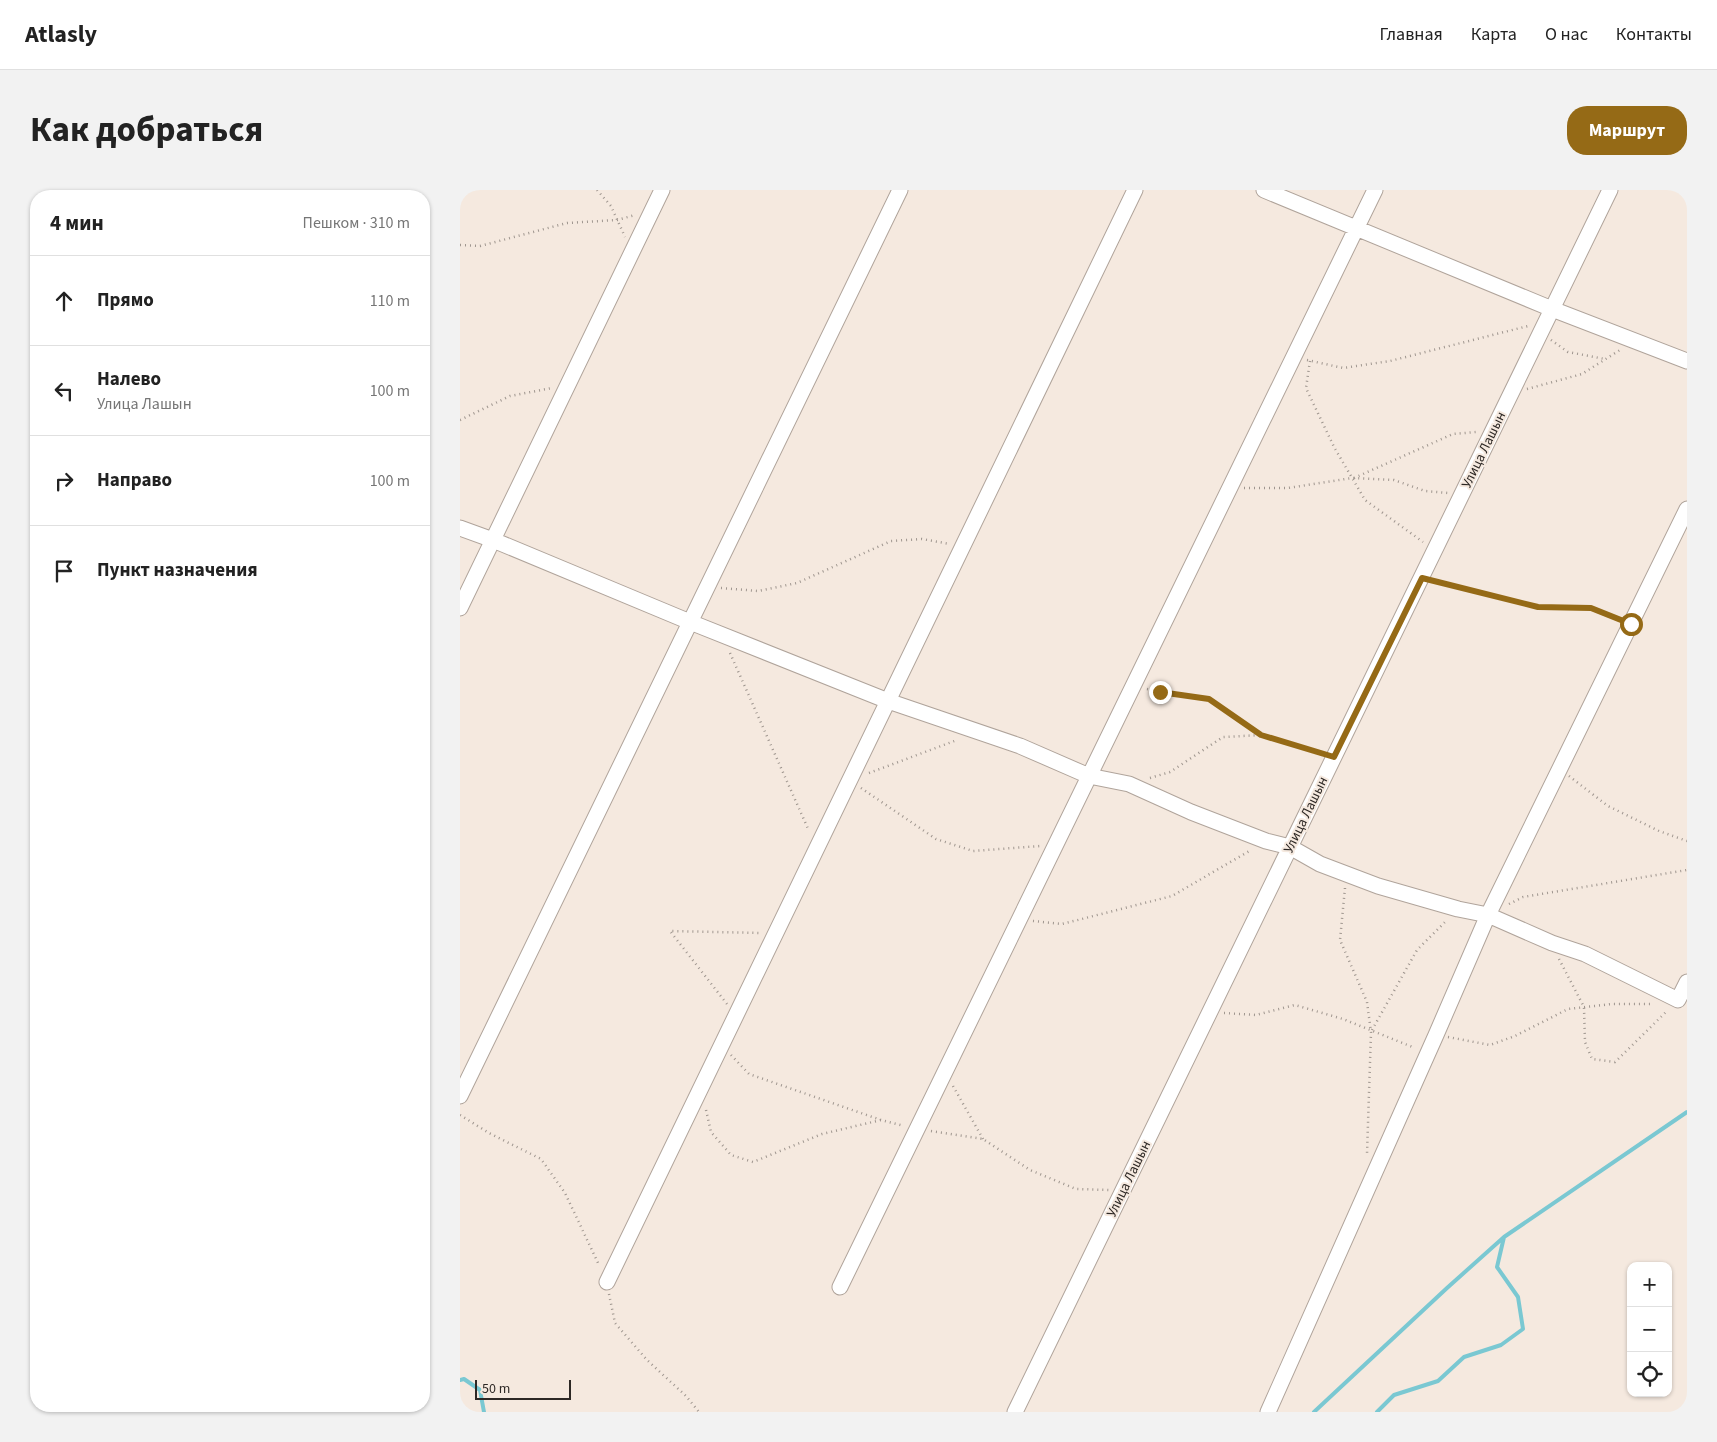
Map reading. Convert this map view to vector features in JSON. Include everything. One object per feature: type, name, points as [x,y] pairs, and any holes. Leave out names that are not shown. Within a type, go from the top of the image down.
[{"type":"street","points":[[460,608],[662,190]]},
{"type":"street","points":[[460,1096],[900,190]]},
{"type":"street","points":[[607,1282],[1135,190]]},
{"type":"street","points":[[1264,190],[1356,228],[1550,315],[1634,341],[1687,361]]},
{"type":"street","points":[[840,1287],[1375,190]]},
{"type":"street","name":"Улица Лашын","points":[[1015,1412],[1610,190]]},
{"type":"street","points":[[1268,1412],[1488,915],[1687,509]]},
{"type":"street","points":[[460,528],[888,701],[1020,746],[1089,776],[1129,784],[1191,812],[1266,841],[1290,847],[1320,864],[1346,874],[1378,886],[1458,909],[1488,915],[1552,943],[1586,954],[1678,1000],[1687,982]]},
{"type":"path","points":[[597,190],[611,206],[632,252]]},
{"type":"path","points":[[460,245],[480,246],[567,223],[617,220],[652,211]]},
{"type":"path","points":[[1293,358],[1343,368],[1390,361],[1550,315],[1551,340],[1568,352],[1605,359]]},
{"type":"path","points":[[1511,394],[1582,374],[1634,341]]},
{"type":"path","points":[[1310,361],[1306,388],[1334,447],[1365,500],[1435,550]]},
{"type":"path","points":[[460,420],[510,396],[568,384]]},
{"type":"path","points":[[1352,478],[1453,434],[1493,431]]},
{"type":"path","points":[[1230,488],[1288,488],[1352,478],[1394,480],[1425,491],[1462,494]]},
{"type":"path","points":[[707,586],[758,591],[797,583],[891,541],[922,539],[962,546]]},
{"type":"path","points":[[1422,578],[1538,607],[1591,608],[1631,624]]},
{"type":"path","points":[[722,634],[817,848]]},
{"type":"path","points":[[1134,685],[1160,692],[1209,699],[1261,735],[1334,757]]},
{"type":"path","points":[[850,780],[977,732]]},
{"type":"path","points":[[1129,784],[1170,772],[1222,737],[1261,735]]},
{"type":"path","points":[[1560,769],[1608,806],[1659,831],[1687,842]]},
{"type":"path","points":[[850,780],[936,839],[973,851],[1056,845]]},
{"type":"path","points":[[1019,920],[1062,924],[1172,896],[1266,841]]},
{"type":"path","points":[[1488,915],[1524,897],[1687,870]]},
{"type":"path","points":[[1346,874],[1340,940],[1367,1002],[1371,1032],[1367,1155]]},
{"type":"path","points":[[1371,1032],[1417,950],[1458,909]]},
{"type":"path","points":[[736,1015],[670,931],[775,934]]},
{"type":"path","points":[[1552,943],[1568,979],[1584,1007],[1585,1042],[1592,1058],[1615,1062],[1678,1000]]},
{"type":"path","points":[[1436,1035],[1490,1045],[1515,1036],[1568,1008],[1612,1004],[1650,1005],[1678,1000]]},
{"type":"path","points":[[1210,1012],[1256,1015],[1294,1005],[1343,1019],[1371,1032],[1428,1052]]},
{"type":"path","points":[[945,1072],[983,1139]]},
{"type":"path","points":[[700,1089],[711,1132],[730,1155],[753,1162],[822,1134],[881,1120]]},
{"type":"path","points":[[460,1115],[489,1134],[541,1159],[565,1193],[607,1282],[615,1323],[647,1360],[686,1396],[699,1412]]},
{"type":"waterway","points":[[1314,1412],[1504,1237],[1687,1112]]},
{"type":"waterway","points":[[1377,1412],[1394,1395],[1438,1381],[1464,1357],[1501,1345],[1523,1329],[1518,1297],[1497,1267],[1504,1237]]},
{"type":"waterway","points":[[460,1380],[464,1379],[480,1390],[484,1412]]},
{"type":"route","points":[[1160,692],[1209,699],[1261,735],[1334,757],[1422,578],[1538,607],[1591,608],[1631,624]]}]
